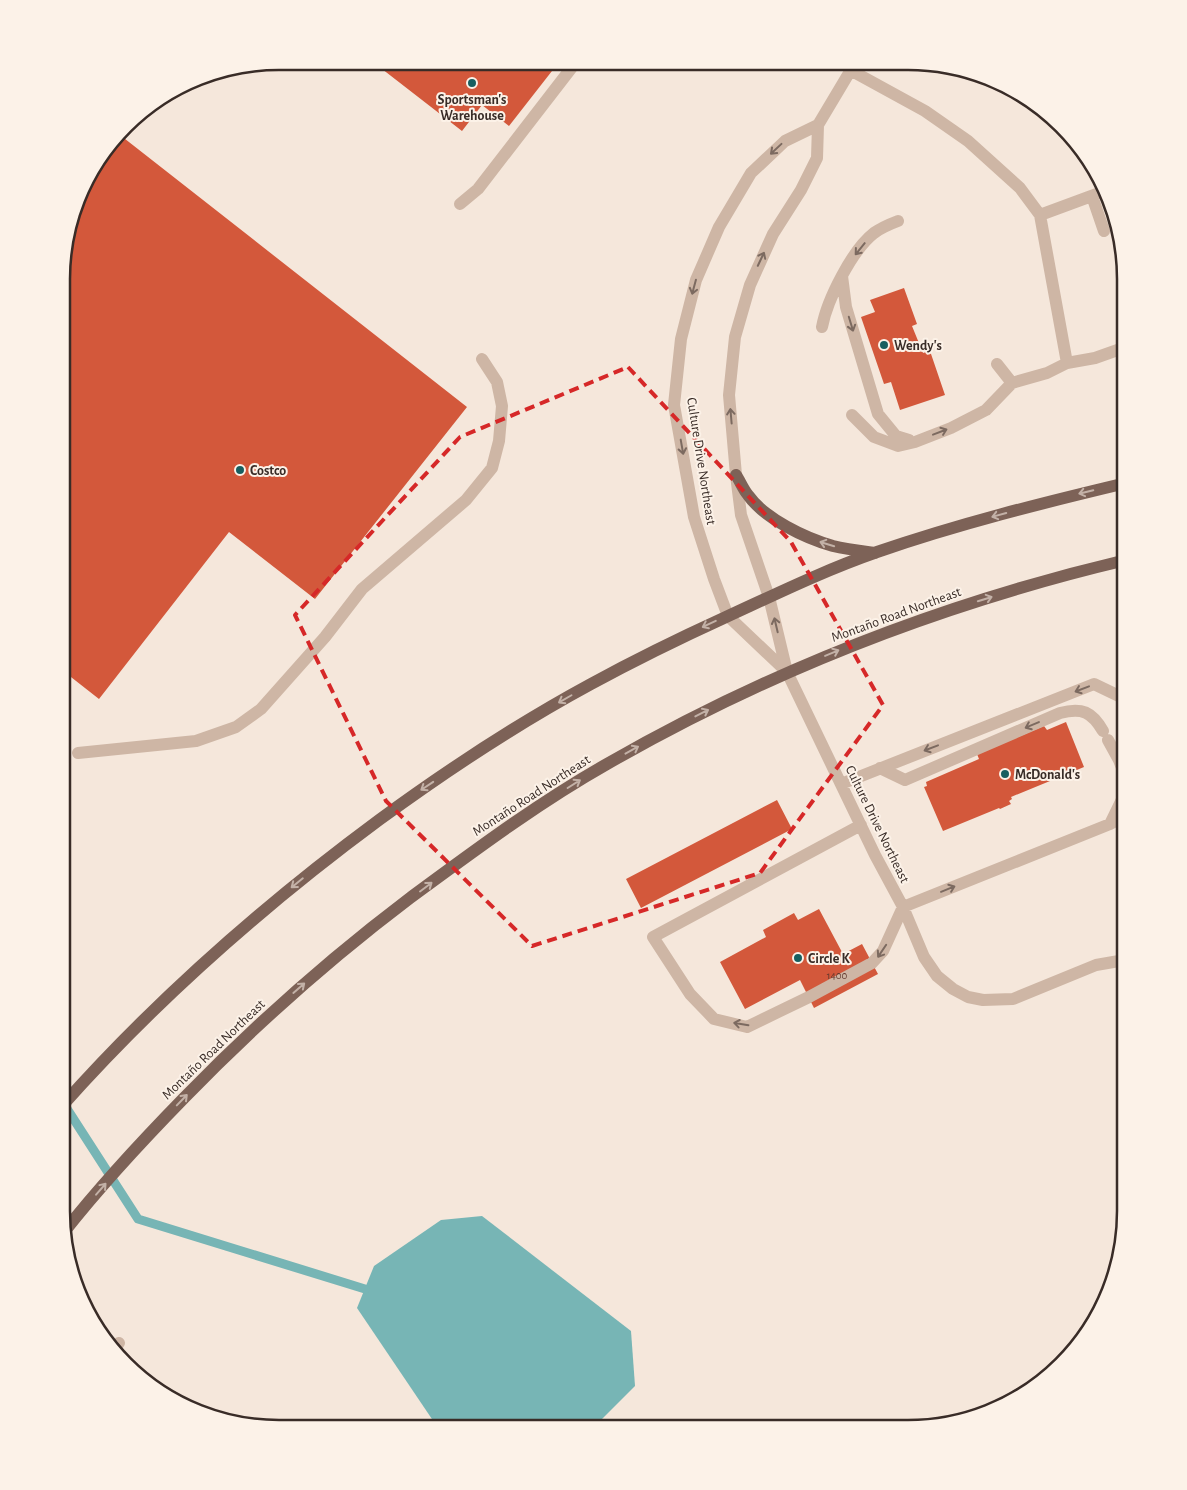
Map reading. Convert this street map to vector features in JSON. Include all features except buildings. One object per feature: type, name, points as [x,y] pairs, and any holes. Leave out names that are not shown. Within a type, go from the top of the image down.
[{"type":"main road","points":[[736,475],[748,496],[778,521],[818,541],[834,546],[875,553]]},
{"type":"main road","points":[[70,1098],[107,1058],[213,953],[338,850],[466,759],[588,685],[642,657],[769,597],[875,553],[994,516],[1117,485]]},
{"type":"main road","name":"Montaño Road Northeast","points":[[70,1225],[148,1135],[208,1073],[266,1017],[330,960],[494,836],[549,799],[658,735],[787,672],[854,644],[1026,586],[1117,562]]},
{"type":"street","points":[[460,204],[478,189],[570,70]]},
{"type":"street","points":[[818,124],[852,70]]},
{"type":"street","points":[[859,70],[925,111],[968,141],[1020,188],[1040,216],[1067,363]]},
{"type":"street","name":"Culture Drive Northeast","points":[[787,672],[728,616],[694,517],[674,405],[681,339],[696,280],[719,226],[751,173],[785,141],[818,124],[817,158],[773,234],[750,284],[735,337],[729,395],[741,515],[769,597],[787,672],[875,855],[903,907],[924,957],[937,976],[953,990],[968,997],[983,1000],[1013,999],[1096,965],[1117,961]]},
{"type":"street","points":[[1040,216],[1098,194]]},
{"type":"street","points":[[1092,196],[1104,231]]},
{"type":"street","points":[[822,327],[824,317],[842,276],[856,252],[874,234],[889,224],[898,222]]},
{"type":"street","points":[[842,276],[846,307],[878,414],[896,436],[915,442]]},
{"type":"street","points":[[852,415],[874,437],[898,446],[915,442],[952,428],[986,410],[1012,383],[1047,373],[1067,363],[1095,358],[1117,350]]},
{"type":"street","points":[[78,753],[196,741],[236,727],[261,709],[325,637],[362,589],[466,500],[492,468],[499,441],[502,406],[497,382],[482,359]]},
{"type":"street","points":[[997,364],[1012,383]]},
{"type":"street","points":[[841,784],[1094,684],[1117,695]]},
{"type":"street","points":[[880,768],[905,780],[1060,713],[1071,710],[1085,712],[1093,716],[1117,756]]},
{"type":"street","points":[[1110,824],[1117,810]]},
{"type":"street","points":[[861,824],[653,937],[690,994],[714,1019],[747,1027],[809,997],[872,963],[883,951],[903,907],[1117,820]]},
{"type":"highlighted area","points":[[628,367],[791,542],[883,705],[760,873],[532,946],[386,801],[295,615],[460,437]]},
{"type":"water","points":[[482,1216],[631,1331],[635,1386],[601,1420],[433,1420],[357,1308],[374,1266],[441,1220]]},
{"type":"waterway","points":[[70,1113],[138,1219],[365,1289]]},
{"type":"place","name":"Sportsman's Warehouse","points":[[472,83]]},
{"type":"place","name":"Wendy's","points":[[884,345]]},
{"type":"place","name":"Costco","points":[[240,470]]},
{"type":"place","name":"McDonald's","points":[[1005,774]]},
{"type":"place","name":"Circle K","points":[[798,958]]}]
